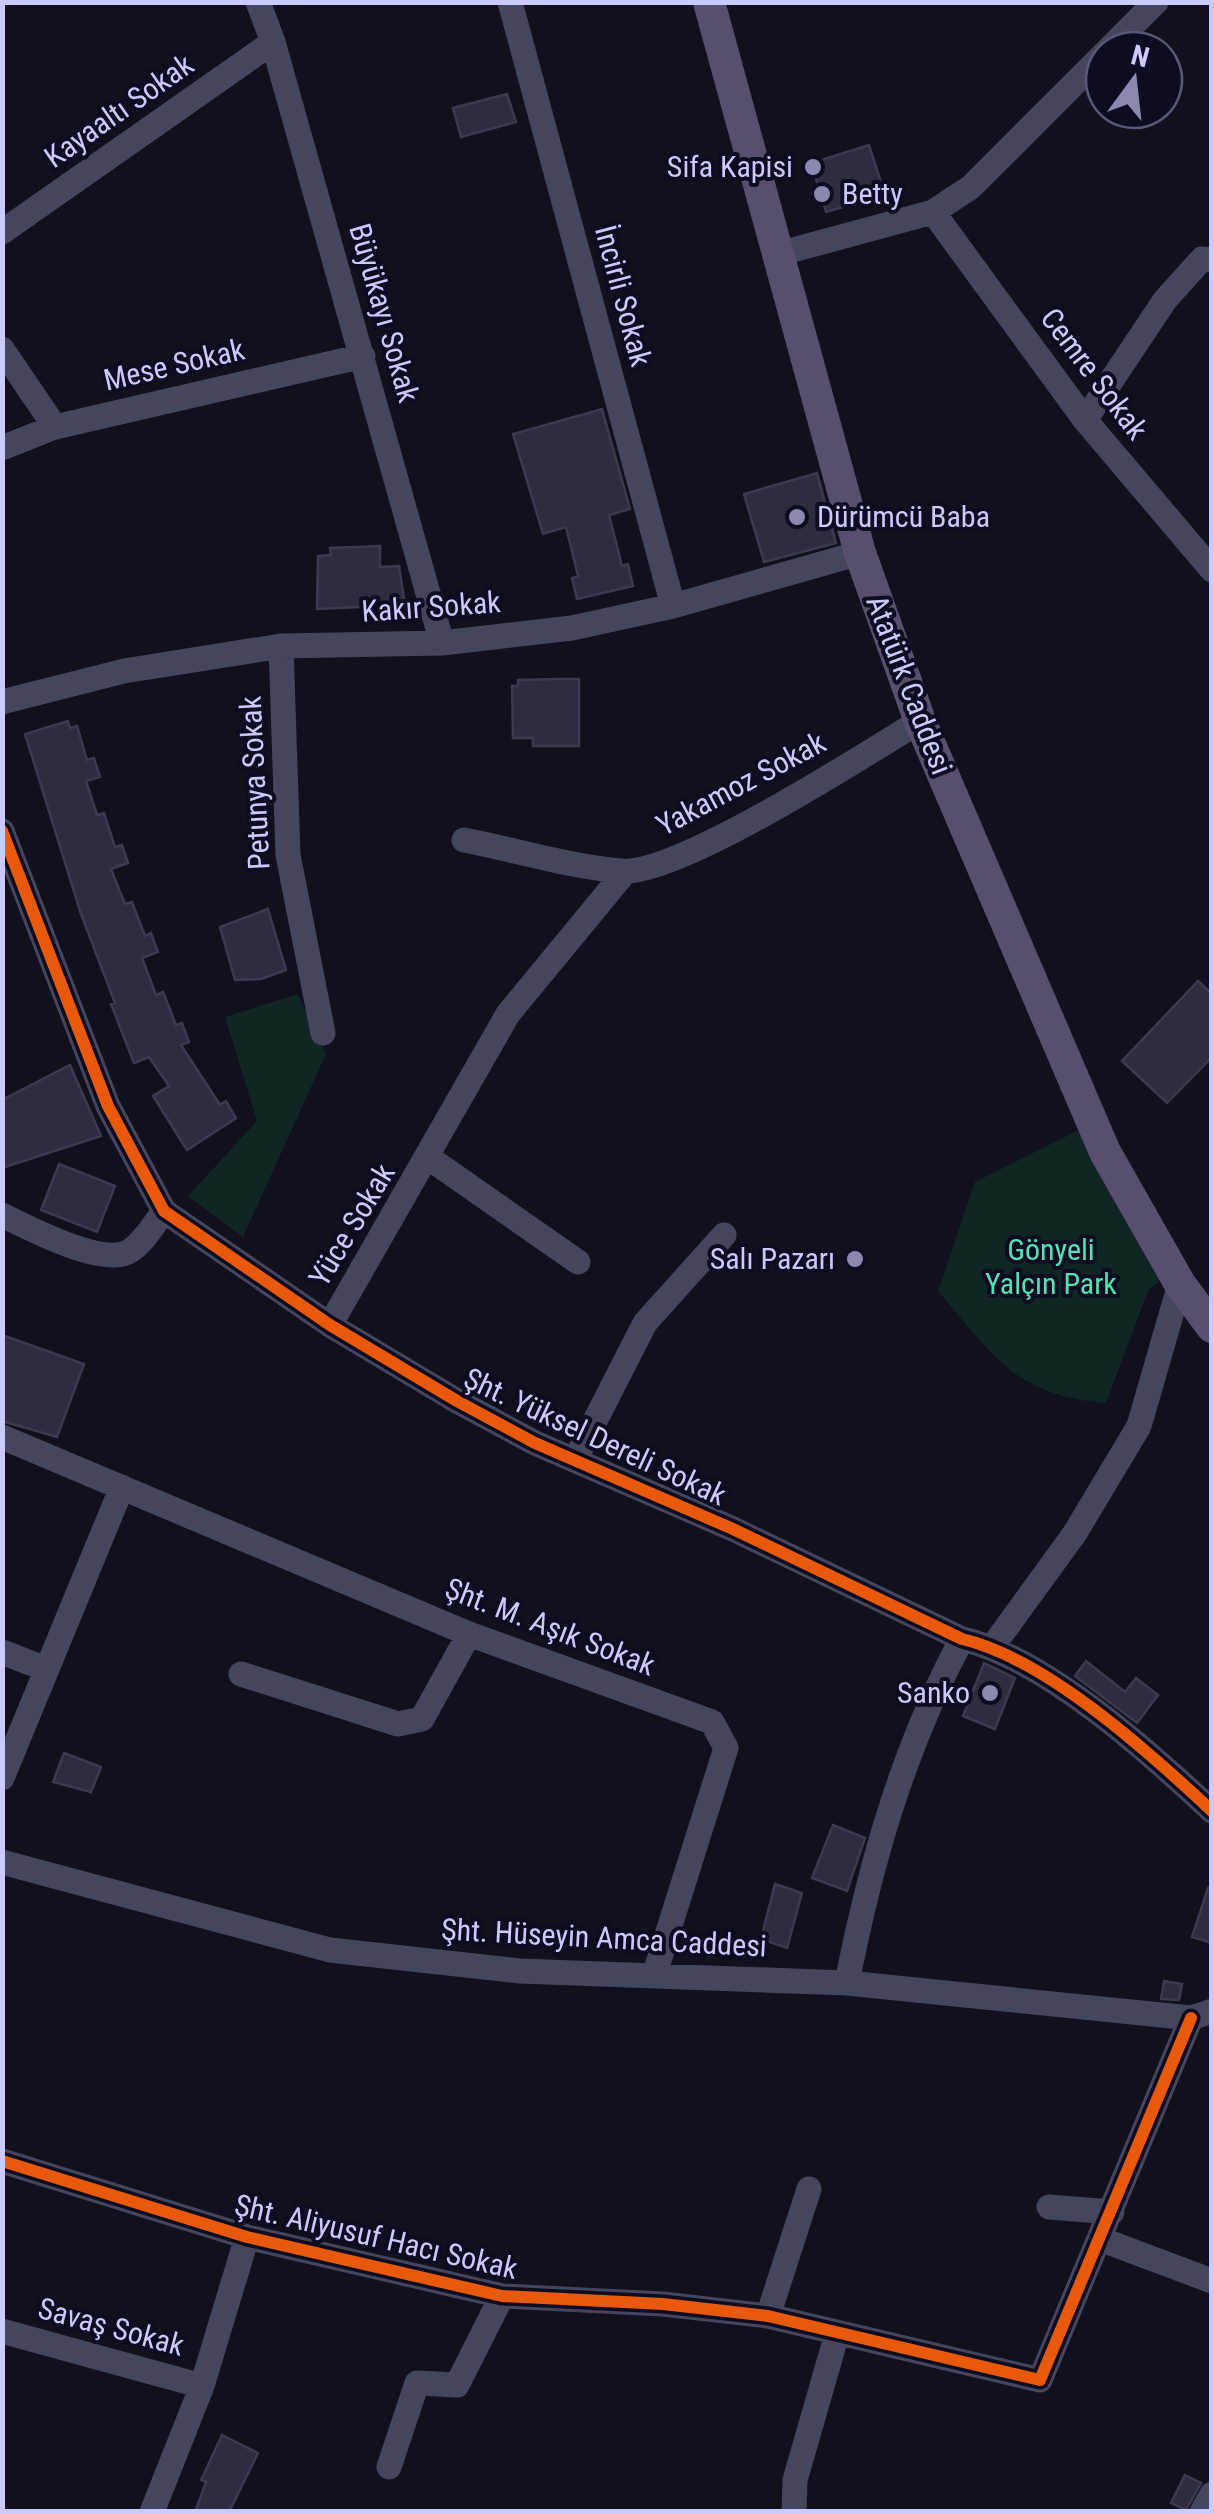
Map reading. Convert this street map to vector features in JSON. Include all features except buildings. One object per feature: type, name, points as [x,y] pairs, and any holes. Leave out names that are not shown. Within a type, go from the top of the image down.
[{"type":"main road","name":"Atatürk Caddesi","points":[[710,2],[860,553],[920,720],[1105,1152],[1180,1284],[1211,1324]]},
{"type":"street","name":"Büyükayı Sokak","points":[[258,2],[273,42],[442,643]]},
{"type":"street","name":"İncirli Sokak","points":[[510,2],[672,606]]},
{"type":"street","points":[[1128,30],[1156,2]]},
{"type":"street","name":"Kayaaltı Sokak","points":[[2,232],[273,42]]},
{"type":"street","points":[[778,254],[933,212],[971,187],[1084,74]]},
{"type":"street","name":"Cemre Sokak","points":[[933,212],[1086,420],[1212,570]]},
{"type":"street","points":[[1086,420],[1164,300],[1202,259],[1212,260]]},
{"type":"street","points":[[2,349],[55,427]]},
{"type":"street","name":"Mese Sokak","points":[[2,448],[55,427],[363,356]]},
{"type":"street","name":"Kakır Sokak","points":[[2,702],[124,671],[281,646],[442,643],[572,628],[672,606],[860,553]]},
{"type":"street","name":"Petunya Sokak","points":[[281,646],[288,855],[323,1033]]},
{"type":"street","name":"Yakamoz Sokak","points":[[464,840],[625,872],[672,860],[815,786],[920,720]]},
{"type":"street","name":"Şht. Yüksel Dereli Sokak","points":[[2,830],[108,1106],[164,1211],[330,1325],[457,1402],[535,1442],[962,1638],[993,1646],[1050,1680],[1158,1760],[1212,1811]]},
{"type":"street","name":"Yüce Sokak","points":[[330,1325],[508,1014],[625,872]]},
{"type":"street","points":[[2,907],[27,898]]},
{"type":"street","points":[[429,1158],[578,1262]]},
{"type":"street","points":[[2,1215],[51,1238],[110,1256],[129,1252],[164,1211]]},
{"type":"street","points":[[576,1458],[645,1323],[724,1235]]},
{"type":"street","points":[[993,1646],[1076,1534],[1139,1426],[1180,1284]]},
{"type":"street","name":"Şht. M. Aşık Sokak","points":[[2,1437],[469,1634],[712,1722],[726,1748],[655,1973]]},
{"type":"street","points":[[2,1778],[122,1486]]},
{"type":"street","points":[[241,1674],[398,1724],[422,1719],[469,1634]]},
{"type":"street","points":[[848,1983],[866,1881],[930,1698],[962,1638]]},
{"type":"street","points":[[2,1652],[46,1669]]},
{"type":"street","name":"Şht. Hüseyin Amca Caddesi","points":[[2,1862],[330,1950],[520,1971],[848,1983],[1201,2014]]},
{"type":"street","points":[[1201,2014],[1100,2239],[1212,2281]]},
{"type":"street","name":"Şht. Aliyusuf Hacı Sokak","points":[[2,2161],[248,2237],[502,2296],[663,2304],[768,2316],[1040,2380],[1100,2239]]},
{"type":"street","points":[[768,2316],[808,2189]]},
{"type":"street","points":[[1049,2207],[1112,2212]]},
{"type":"street","points":[[152,2512],[202,2386],[248,2237]]},
{"type":"street","points":[[389,2467],[416,2383],[457,2385],[502,2296]]},
{"type":"street","name":"Savaş Sokak","points":[[2,2330],[202,2386]]},
{"type":"street","points":[[794,2512],[795,2480],[837,2334]]},
{"type":"street","points":[[1202,2512],[1212,2494]]},
{"type":"green space","points":[[298,994],[326,1054],[243,1237],[188,1196],[257,1121],[225,1017]]},
{"type":"green space","name":"Gönyeli Yalçın Park","points":[[1081,1129],[1170,1271],[1148,1291],[1106,1403],[1049,1392],[1027,1381],[991,1353],[938,1291],[975,1182]]},
{"type":"cycle path","points":[[2,831],[108,1106],[164,1211],[330,1325],[535,1443],[733,1529],[1027,1666],[1095,1710],[1212,1811]]},
{"type":"cycle path","points":[[2,2161],[247,2237],[502,2296],[663,2304],[768,2316],[1040,2380],[1191,2018]]},
{"type":"place","name":"Sifa Kapisi","points":[[813,167]]},
{"type":"place","name":"Betty","points":[[822,194]]},
{"type":"place","name":"Dürümcü Baba","points":[[797,517]]},
{"type":"place","name":"Salı Pazarı","points":[[855,1259]]},
{"type":"place","name":"Sanko","points":[[990,1693]]}]
